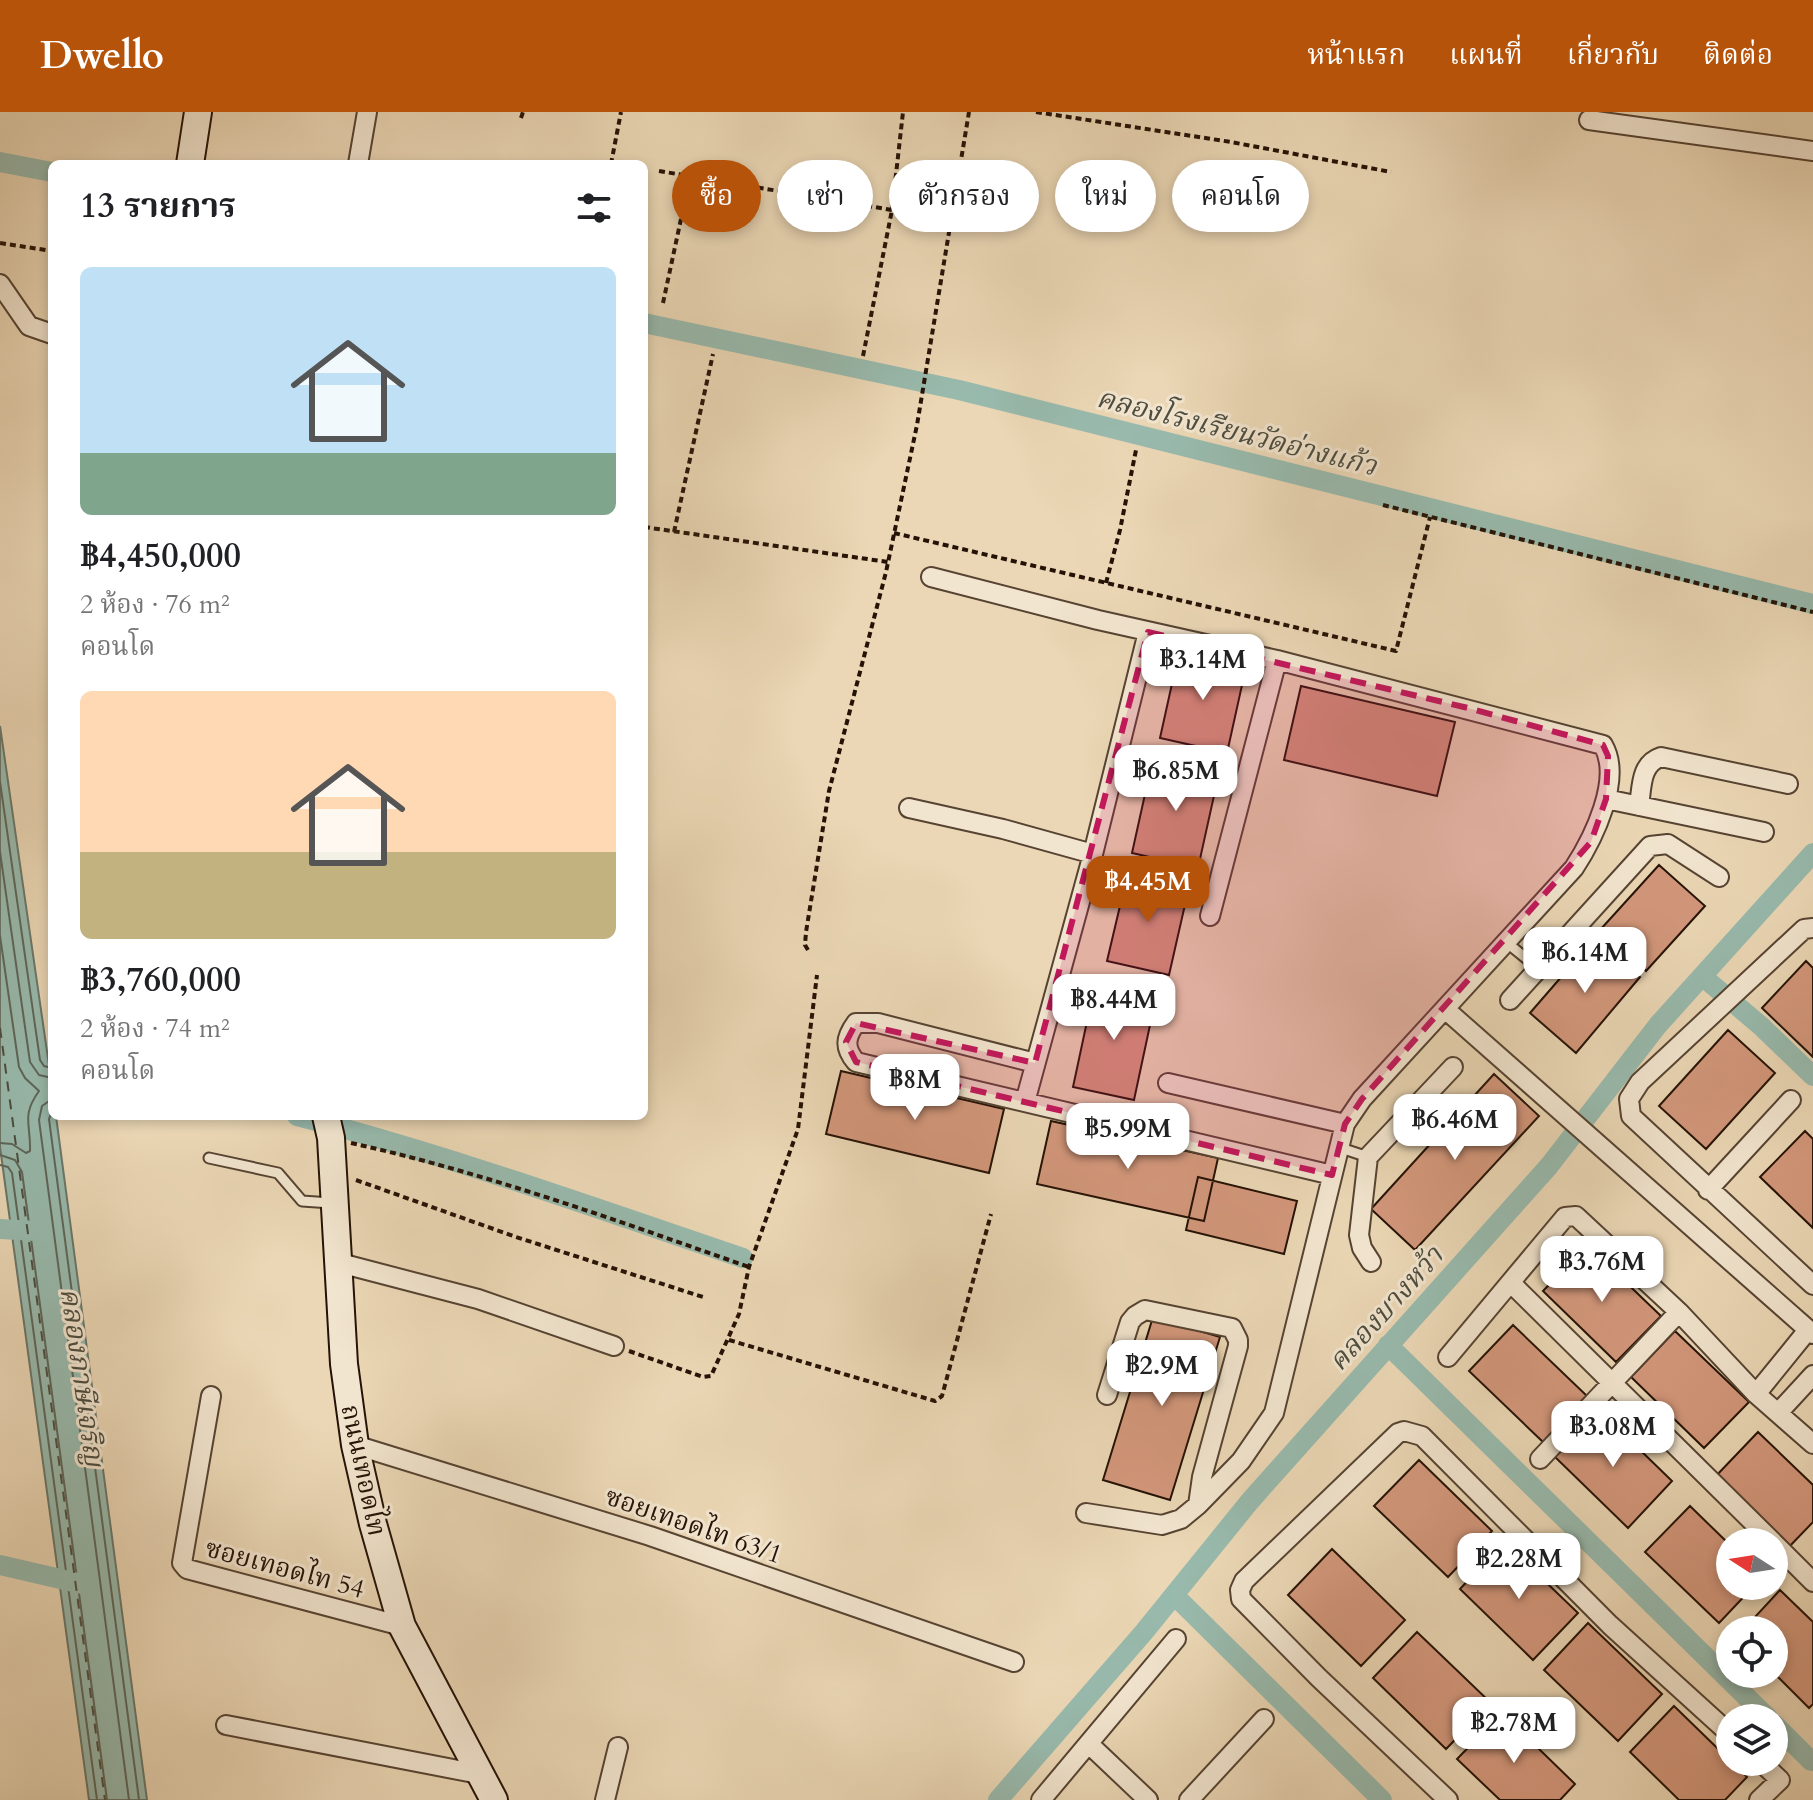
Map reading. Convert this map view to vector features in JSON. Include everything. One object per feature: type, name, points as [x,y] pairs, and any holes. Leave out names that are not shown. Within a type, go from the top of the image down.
[{"type":"main road","points":[[191,160],[198,112]]},
{"type":"main road","name":"ถนนเทอดไท","points":[[329,1129],[344,1364],[355,1445],[392,1598],[402,1626],[494,1800]]},
{"type":"street","points":[[359,160],[367,112]]},
{"type":"street","points":[[1589,120],[1813,151]]},
{"type":"street","points":[[0,284],[29,326],[48,333]]},
{"type":"street","points":[[931,577],[1148,632],[1277,660],[1603,745],[1608,756],[1606,799],[1591,842],[1574,868],[1362,1099],[1345,1124],[1274,1413],[1241,1461],[1181,1519],[1162,1525],[1086,1513]]},
{"type":"street","points":[[1025,1102],[1093,854],[1148,632]]},
{"type":"street","points":[[1210,916],[1277,660]]},
{"type":"street","points":[[1639,806],[1645,769],[1651,760],[1661,757],[1788,784]]},
{"type":"street","points":[[1606,799],[1764,832]]},
{"type":"street","points":[[909,808],[1003,829],[1093,854]]},
{"type":"street","points":[[1510,1000],[1650,846],[1668,844],[1719,877]]},
{"type":"street","points":[[1813,928],[1804,929],[1640,1082],[1629,1099],[1631,1116],[1813,1285]]},
{"type":"street","points":[[1445,1009],[1811,1332],[1756,1394]]},
{"type":"street","points":[[1035,1063],[878,1023],[856,1023],[846,1042],[848,1053],[856,1062],[1332,1175]]},
{"type":"street","points":[[1371,1262],[1362,1248],[1359,1235],[1368,1157],[1453,1067]]},
{"type":"street","points":[[1168,1083],[1345,1124]]},
{"type":"street","points":[[1708,1190],[1791,1100]]},
{"type":"street","points":[[1448,1357],[1565,1217],[1576,1216],[1679,1312],[1756,1394],[1813,1444]]},
{"type":"street","points":[[336,1262],[478,1299],[614,1346]]},
{"type":"street","points":[[1511,1283],[1760,1528]]},
{"type":"street","points":[[1107,1395],[1130,1322],[1139,1313],[1145,1310],[1232,1328],[1238,1346],[1202,1477],[1198,1505]]},
{"type":"street","points":[[1540,1459],[1679,1312]]},
{"type":"street","points":[[1778,1413],[1813,1375]]},
{"type":"street","name":"ซอยเทอดไท 54","points":[[211,1396],[182,1563],[187,1569],[402,1626]]},
{"type":"street","points":[[1448,1800],[1241,1599],[1240,1590],[1244,1581],[1398,1433],[1404,1431],[1422,1436],[1610,1625],[1716,1721]]},
{"type":"street","name":"ซอยเทอดไท 63/1","points":[[355,1445],[650,1536],[1014,1662]]},
{"type":"street","points":[[1788,1556],[1813,1582]]},
{"type":"street","points":[[1041,1800],[1176,1639]]},
{"type":"street","points":[[1189,1800],[1264,1719]]},
{"type":"street","points":[[226,1725],[479,1774]]},
{"type":"street","points":[[1090,1745],[1148,1800]]},
{"type":"street","points":[[605,1800],[618,1747]]},
{"type":"street","points":[[1759,1800],[1780,1780],[1776,1776]]},
{"type":"lane","points":[[1506,942],[1538,968]]},
{"type":"lane","points":[[1338,1147],[1368,1157]]},
{"type":"lane","points":[[209,1158],[278,1173],[302,1201],[333,1203]]},
{"type":"path","points":[[612,160],[621,112]]},
{"type":"path","points":[[898,160],[903,112]]},
{"type":"path","points":[[808,950],[805,945],[806,932],[829,791],[888,562],[917,425],[969,112]]},
{"type":"path","points":[[1036,112],[1231,142],[1391,172]]},
{"type":"path","points":[[659,171],[672,174]]},
{"type":"path","points":[[761,189],[889,210]]},
{"type":"path","points":[[863,356],[889,225]]},
{"type":"path","points":[[663,303],[678,232]]},
{"type":"path","points":[[0,243],[48,250]]},
{"type":"path","points":[[674,532],[713,354]]},
{"type":"path","points":[[1106,583],[1136,450]]},
{"type":"path","points":[[1383,505],[1813,612]]},
{"type":"path","points":[[894,533],[1396,651],[1430,517]]},
{"type":"path","points":[[648,528],[888,562]]},
{"type":"path","points":[[614,1346],[707,1378],[711,1376],[739,1314],[749,1267],[798,1129],[817,975]]},
{"type":"path","points":[[329,1129],[553,1199],[749,1267]]},
{"type":"path","points":[[331,1171],[516,1237],[703,1297]]},
{"type":"path","points":[[729,1340],[935,1401],[942,1396],[991,1214]]},
{"type":"highlighted area","points":[[1148,632],[1468,708],[1603,745],[1608,756],[1606,799],[1591,842],[1362,1099],[1345,1124],[1332,1175],[856,1062],[846,1042],[856,1023],[1035,1063]]},
{"type":"water","name":"คลองภาษีเจริญ","points":[[0,726],[48,1058],[48,1120],[57,1120],[147,1800],[89,1800],[0,1147]]},
{"type":"building","points":[[1179,652],[1246,667],[1227,753],[1160,738]]},
{"type":"building","points":[[1301,686],[1455,722],[1437,796],[1284,760]]},
{"type":"building","points":[[1153,758],[1219,773],[1198,868],[1132,853]]},
{"type":"building","points":[[1659,865],[1705,906],[1646,971],[1600,930]]},
{"type":"building","points":[[1128,872],[1189,887],[1169,975],[1107,961]]},
{"type":"building","points":[[1595,938],[1640,977],[1576,1053],[1530,1013]]},
{"type":"building","points":[[1806,961],[1813,968],[1813,1057],[1762,1008]]},
{"type":"building","points":[[1095,984],[1156,997],[1134,1100],[1073,1087]]},
{"type":"building","points":[[1728,1030],[1775,1073],[1706,1149],[1659,1106]]},
{"type":"building","points":[[841,1071],[1004,1109],[989,1173],[826,1134]]},
{"type":"building","points":[[1494,1074],[1539,1116],[1415,1250],[1371,1209]]},
{"type":"building","points":[[1051,1121],[1218,1158],[1204,1221],[1037,1184]]},
{"type":"building","points":[[1805,1131],[1813,1139],[1813,1228],[1760,1177]]},
{"type":"building","points":[[1198,1177],[1297,1201],[1284,1254],[1186,1230]]},
{"type":"building","points":[[1587,1245],[1661,1316],[1616,1362],[1543,1291]]},
{"type":"building","points":[[1153,1317],[1220,1337],[1170,1500],[1103,1480]]},
{"type":"building","points":[[1513,1325],[1587,1396],[1543,1442],[1469,1371]]},
{"type":"building","points":[[1675,1331],[1749,1402],[1704,1448],[1631,1377]]},
{"type":"building","points":[[1599,1410],[1672,1481],[1628,1528],[1554,1456]]},
{"type":"building","points":[[1758,1432],[1813,1485],[1813,1522],[1788,1548],[1788,1528],[1765,1528],[1714,1478]]},
{"type":"building","points":[[1419,1460],[1492,1531],[1448,1577],[1374,1506]]},
{"type":"building","points":[[1690,1506],[1716,1531],[1716,1600],[1741,1600],[1726,1616],[1716,1616],[1716,1620],[1645,1552]]},
{"type":"building","points":[[1504,1542],[1578,1613],[1533,1660],[1460,1589]]},
{"type":"building","points":[[1332,1549],[1405,1620],[1361,1666],[1288,1595]]},
{"type":"building","points":[[1788,1598],[1813,1622],[1813,1704],[1809,1708],[1788,1687],[1788,1616],[1756,1616],[1771,1600]]},
{"type":"building","points":[[1588,1623],[1662,1694],[1618,1741],[1544,1670]]},
{"type":"building","points":[[1417,1632],[1491,1703],[1446,1749],[1373,1678]]},
{"type":"building","points":[[1674,1706],[1716,1747],[1716,1776],[1747,1777],[1725,1800],[1679,1800],[1630,1752]]},
{"type":"building","points":[[1502,1713],[1575,1784],[1560,1800],[1500,1800],[1457,1759]]},
{"type":"waterway","name":"คลองโรงเรียนวัดอ่างแก้ว","points":[[0,162],[48,171]]},
{"type":"waterway","name":"คลองโรงเรียนวัดอ่างแก้ว","points":[[648,324],[959,390],[1813,604]]},
{"type":"waterway","name":"คลองบางหว้า","points":[[998,1800],[1144,1632],[1250,1501],[1549,1166],[1658,1025],[1813,853]]},
{"type":"waterway","points":[[1702,976],[1813,1076]]},
{"type":"waterway","points":[[312,1120],[465,1165],[743,1258]]},
{"type":"waterway","points":[[0,1229],[36,1231]]},
{"type":"waterway","points":[[1388,1345],[1754,1704]]},
{"type":"waterway","points":[[0,1565],[82,1584]]},
{"type":"waterway","points":[[1174,1595],[1382,1800]]},
{"type":"waterway","points":[[1788,1738],[1811,1761]]},
{"type":"ferry route","points":[[0,1028],[105,1800]]}]
